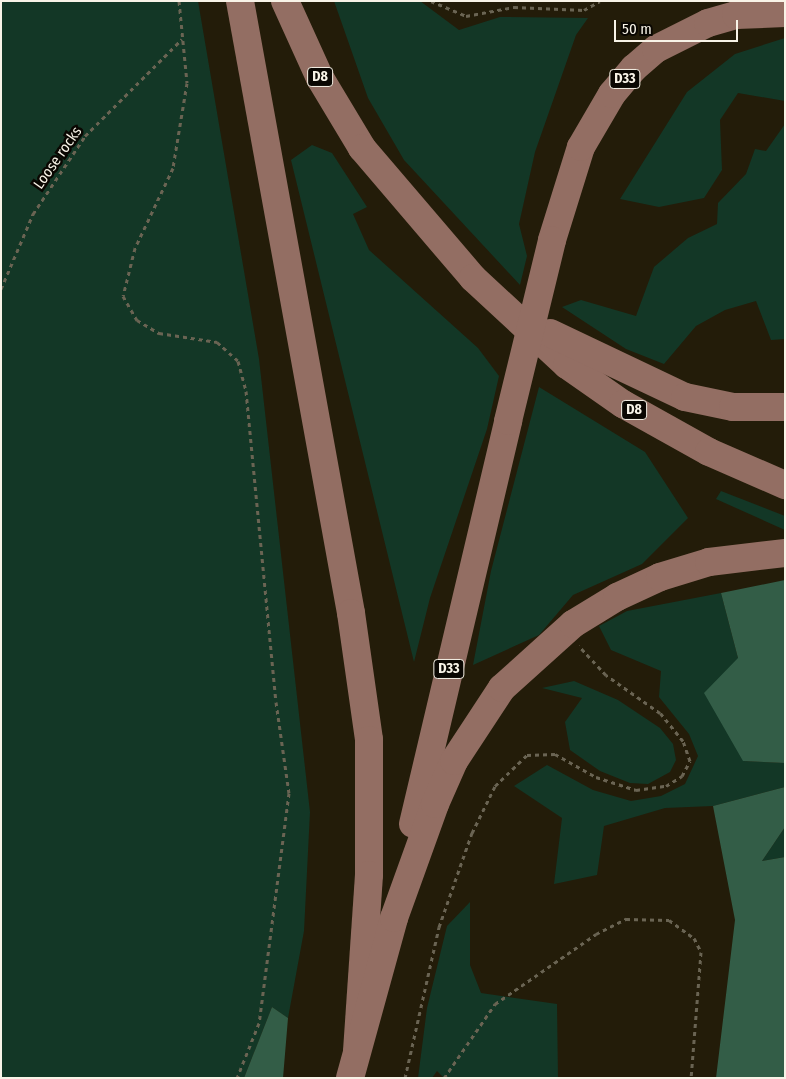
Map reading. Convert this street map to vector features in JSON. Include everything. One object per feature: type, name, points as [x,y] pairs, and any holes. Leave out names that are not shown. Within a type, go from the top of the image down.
[{"type":"main road","points":[[240,1],[351,613],[369,740],[369,875],[357,1050]]},
{"type":"main road","name":"D8","points":[[285,1],[320,78],[362,148],[436,239],[502,306],[567,365],[623,404],[709,452],[785,485]]},
{"type":"main road","name":"D33","points":[[350,1078],[394,918],[508,421],[552,240],[581,147],[612,94],[634,68],[673,39],[708,23],[736,16],[785,13]]},
{"type":"main road","points":[[502,306],[655,387],[733,407],[785,407]]},
{"type":"main road","points":[[394,918],[435,804],[478,719],[502,688],[565,630],[660,577],[709,562],[785,552]]},
{"type":"path","points":[[179,1],[187,83],[173,168],[134,248],[123,296],[137,320],[159,333],[217,342],[238,361],[246,391],[276,702],[289,793],[260,1023],[237,1078]]},
{"type":"path","points":[[431,1],[466,16],[514,7],[584,10],[600,1]]},
{"type":"path","name":"Loose rocks","points":[[1,289],[33,214],[85,136],[183,38]]},
{"type":"path","points":[[405,1078],[439,927],[472,834],[496,786],[527,755],[555,754],[596,777],[636,790],[666,786],[682,776],[690,761],[683,740],[660,713],[606,675],[565,630]]},
{"type":"path","points":[[444,1078],[496,1004],[596,934],[626,919],[669,920],[694,938],[701,952],[691,1078]]},
{"type":"green space","points":[[1,1],[198,1],[259,359],[310,812],[304,931],[288,1018],[272,1007],[244,1078],[1,1078]]},
{"type":"green space","points":[[334,1],[420,1],[459,30],[500,17],[588,18],[576,35],[535,152],[519,224],[527,256],[520,285],[404,160],[368,98]]},
{"type":"green space","points":[[785,38],[785,101],[738,93],[720,120],[722,170],[704,198],[659,207],[620,199],[687,92],[735,54]]},
{"type":"green space","points":[[785,124],[785,339],[771,340],[756,301],[725,310],[696,326],[664,364],[626,349],[562,307],[581,300],[636,316],[654,267],[688,238],[717,224],[718,203],[746,174],[755,149],[766,151]]},
{"type":"green space","points":[[312,145],[332,153],[367,207],[353,214],[369,250],[478,348],[499,376],[487,429],[430,598],[414,662],[291,160]]},
{"type":"green space","points":[[539,387],[645,452],[688,518],[642,564],[573,595],[539,635],[473,665],[491,571]]},
{"type":"green space","points":[[721,491],[785,516],[785,530],[716,499]]},
{"type":"green space","points":[[785,580],[785,763],[743,761],[704,693],[738,658],[721,593]]},
{"type":"green space","points":[[721,593],[738,658],[743,761],[785,763],[785,787],[713,806],[665,808],[604,826],[597,875],[554,884],[562,818],[514,786],[547,765],[593,790],[631,801],[661,796],[685,784],[698,756],[689,734],[659,697],[661,671],[611,650],[599,626],[627,611]]},
{"type":"green space","points":[[574,681],[618,700],[660,728],[673,744],[676,760],[670,772],[648,784],[630,783],[600,771],[570,750],[565,722],[582,698],[542,688]]},
{"type":"green space","points":[[785,787],[785,827],[762,861],[785,857],[785,1078],[716,1078],[735,920],[713,806]]},
{"type":"green space","points":[[785,827],[785,857],[762,861]]},
{"type":"green space","points":[[470,902],[470,965],[481,993],[557,1004],[558,1078],[444,1078],[437,1071],[432,1078],[418,1078],[427,1008],[447,926]]},
{"type":"green space","points":[[272,1007],[288,1018],[283,1078],[244,1078]]}]
